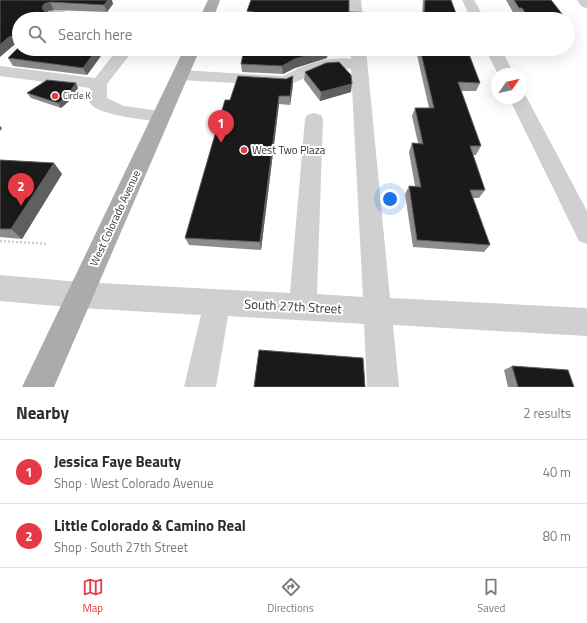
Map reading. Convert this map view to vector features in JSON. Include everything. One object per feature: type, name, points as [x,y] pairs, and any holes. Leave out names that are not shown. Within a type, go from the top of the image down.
[{"type":"main road","points":[[209,12],[214,0]]},
{"type":"main road","name":"West Colorado Avenue","points":[[38,387],[189,56]]},
{"type":"street","points":[[57,12],[69,0]]},
{"type":"street","points":[[355,0],[356,12]]},
{"type":"street","points":[[468,0],[474,12]]},
{"type":"street","points":[[583,0],[587,4]]},
{"type":"street","points":[[121,56],[99,84],[98,101],[121,111],[162,116]]},
{"type":"street","points":[[497,56],[503,68]]},
{"type":"street","points":[[180,75],[286,81],[307,70],[323,65],[343,63],[359,57],[383,387]]},
{"type":"street","points":[[3,66],[99,84]]},
{"type":"street","points":[[521,104],[587,234]]},
{"type":"street","points":[[303,306],[314,119]]},
{"type":"street","name":"South 27th Street","points":[[0,288],[218,302],[587,322]]},
{"type":"street","points":[[200,387],[218,302]]},
{"type":"path","points":[[0,241],[48,244]]},
{"type":"building","points":[[0,0],[108,0],[104,5],[50,2],[44,4],[42,8],[45,12],[12,12],[12,36],[9,37],[0,45]]},
{"type":"building","points":[[251,0],[349,0],[349,12],[247,11]]},
{"type":"building","points":[[425,0],[451,0],[455,12],[424,12]]},
{"type":"building","points":[[514,0],[551,0],[560,12],[525,12],[522,8],[519,8]]},
{"type":"building","points":[[12,54],[12,56],[92,56],[83,68],[8,58]]},
{"type":"building","points":[[243,56],[306,56],[295,59],[282,66],[241,64]]},
{"type":"building","points":[[422,56],[470,56],[480,83],[458,82],[481,146],[470,146],[485,190],[470,190],[490,245],[417,240],[409,186],[421,187],[412,143],[423,144],[415,108],[434,108]]},
{"type":"building","points":[[339,62],[351,75],[352,84],[321,92],[305,72],[326,63]]},
{"type":"building","name":"West Two Plaza","points":[[238,76],[286,79],[293,76],[290,96],[279,96],[260,242],[185,238],[225,100],[230,100]]},
{"type":"building","points":[[47,80],[76,83],[66,97],[58,103],[27,93]]},
{"type":"building","points":[[0,160],[54,163],[11,229],[0,229]]},
{"type":"building","points":[[259,350],[363,358],[365,387],[254,387]]},
{"type":"building","points":[[512,366],[568,370],[574,387],[518,387]]},
{"type":"place","name":"Circle K","points":[[55,96]]},
{"type":"place","name":"Jessica Faye Beauty","points":[[221,143]]},
{"type":"place","name":"West Two Plaza","points":[[244,150]]},
{"type":"place","name":"Little Colorado & Camino Real","points":[[21,206]]}]
